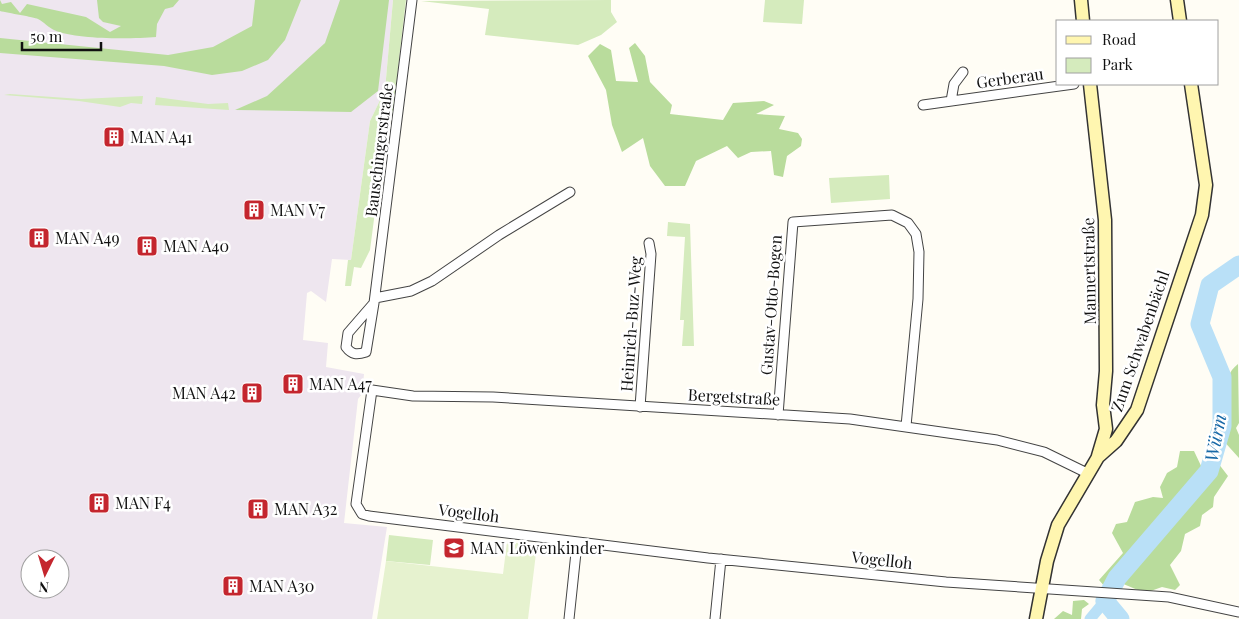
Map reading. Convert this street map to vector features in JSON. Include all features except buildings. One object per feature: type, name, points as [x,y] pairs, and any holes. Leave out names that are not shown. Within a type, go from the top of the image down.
[{"type":"street","name":"Bauschingerstraße","points":[[375,300],[348,333],[346,347],[350,352],[357,355],[366,352],[375,300],[412,0]]},
{"type":"street","points":[[1081,0],[1083,20]]},
{"type":"street","points":[[1177,0],[1180,20]]},
{"type":"street","name":"Gerberau","points":[[951,101],[954,84],[963,72]]},
{"type":"street","name":"Gerberau","points":[[923,105],[1067,85]]},
{"type":"street","name":"Mannertstraße","points":[[1090,85],[1105,220],[1106,371],[1103,405],[1106,429],[1098,457]]},
{"type":"street","name":"Zum Schwabenbächl","points":[[1036,619],[1041,589],[1058,525],[1087,473],[1098,457],[1116,441],[1137,410],[1202,215],[1206,185],[1191,85]]},
{"type":"street","points":[[375,300],[412,291],[432,281],[499,235],[570,192]]},
{"type":"street","name":"Gustav-Otto-Bogen","points":[[778,414],[793,222],[892,215],[908,223],[916,234],[919,252],[918,299],[906,426]]},
{"type":"street","name":"Heinrich-Buz-Weg","points":[[640,407],[651,250],[649,243]]},
{"type":"street","name":"Bergetstraße","points":[[359,510],[356,504],[357,483],[372,390],[413,396],[493,397],[850,419],[997,440],[1053,456],[1087,473]]},
{"type":"street","name":"Vogelloh","points":[[359,510],[369,516],[577,543],[946,582],[1169,597],[1239,612]]},
{"type":"street","points":[[569,619],[577,543]]},
{"type":"street","points":[[715,619],[721,559]]},
{"type":"shaded area","points":[[0,0],[393,0],[385,90],[370,121],[351,260],[332,259],[326,302],[311,291],[307,293],[303,340],[328,343],[326,367],[364,374],[362,394],[358,399],[344,523],[387,527],[372,619],[0,619]]},
{"type":"green space","points":[[0,0],[2,4],[11,2],[20,13],[27,4],[86,17],[110,32],[121,26],[103,22],[99,18],[97,0],[179,0],[173,7],[165,9],[157,24],[156,37],[119,38],[76,36],[64,33],[52,29],[38,19],[0,11]]},
{"type":"green space","points":[[255,0],[301,0],[285,40],[268,60],[242,71],[212,75],[164,66],[0,53],[0,38],[168,55],[213,47],[252,26]]},
{"type":"green space","points":[[340,0],[389,0],[378,91],[351,112],[235,110],[267,96],[325,43]]},
{"type":"green space","points":[[393,0],[406,0],[393,111],[386,127],[370,250],[361,268],[354,267],[351,286],[345,286],[348,260],[351,260],[370,121],[385,90]]},
{"type":"green space","points":[[611,0],[611,12],[617,22],[601,35],[578,45],[485,35],[489,9],[421,1]]},
{"type":"green space","points":[[765,0],[804,0],[802,24],[763,22]]},
{"type":"green space","points":[[635,43],[645,56],[650,82],[672,105],[670,114],[723,120],[733,103],[764,101],[774,105],[756,114],[785,116],[779,129],[798,133],[802,139],[801,146],[787,156],[783,177],[774,175],[771,151],[751,152],[738,158],[727,146],[696,161],[685,186],[665,186],[650,166],[643,138],[622,152],[612,125],[606,90],[588,56],[600,44],[611,50],[616,81],[638,82],[629,48]]},
{"type":"green space","points":[[4,95],[81,99],[143,96],[142,104],[131,103],[120,107],[79,101]]},
{"type":"green space","points":[[156,97],[208,104],[228,103],[229,110],[155,105]]},
{"type":"green space","points":[[889,175],[890,199],[831,203],[829,178]]},
{"type":"green space","points":[[668,222],[690,224],[694,346],[682,346],[684,320],[680,320],[685,237],[667,236]]},
{"type":"green space","points":[[1238,364],[1239,423],[1236,428],[1239,435],[1239,458],[1212,428],[1214,419],[1228,419],[1227,382],[1229,375]]},
{"type":"green space","points":[[1180,451],[1194,451],[1203,470],[1218,463],[1228,476],[1214,497],[1213,507],[1202,515],[1200,526],[1185,534],[1181,551],[1170,565],[1180,585],[1175,590],[1162,587],[1145,593],[1121,583],[1105,587],[1099,580],[1123,553],[1112,533],[1116,524],[1127,522],[1135,502],[1153,497],[1163,498],[1160,487],[1167,473],[1177,467]]},
{"type":"green space","points":[[389,535],[433,540],[430,565],[386,561]]},
{"type":"green space","points":[[507,542],[537,545],[528,619],[377,619],[386,561],[503,574]]},
{"type":"green space","points":[[1084,600],[1089,604],[1082,609],[1081,619],[1054,619],[1063,611],[1072,615],[1073,601]]},
{"type":"waterway","name":"Würm","points":[[1120,619],[1105,601],[1117,578],[1209,471],[1222,426],[1222,377],[1200,324],[1210,285],[1239,265]]},
{"type":"waterway","points":[[1090,619],[1105,601]]},
{"type":"place","name":"MAN A41","points":[[114,137]]},
{"type":"place","name":"MAN V7","points":[[254,210]]},
{"type":"place","name":"MAN A49","points":[[39,238]]},
{"type":"place","name":"MAN A40","points":[[147,246]]},
{"type":"place","name":"MAN A47","points":[[293,384]]},
{"type":"place","name":"MAN A42","points":[[252,393]]},
{"type":"place","name":"MAN F4","points":[[99,503]]},
{"type":"place","name":"MAN A32","points":[[258,509]]},
{"type":"place","name":"MAN Löwenkinder","points":[[454,548]]},
{"type":"place","name":"MAN A30","points":[[233,586]]}]
